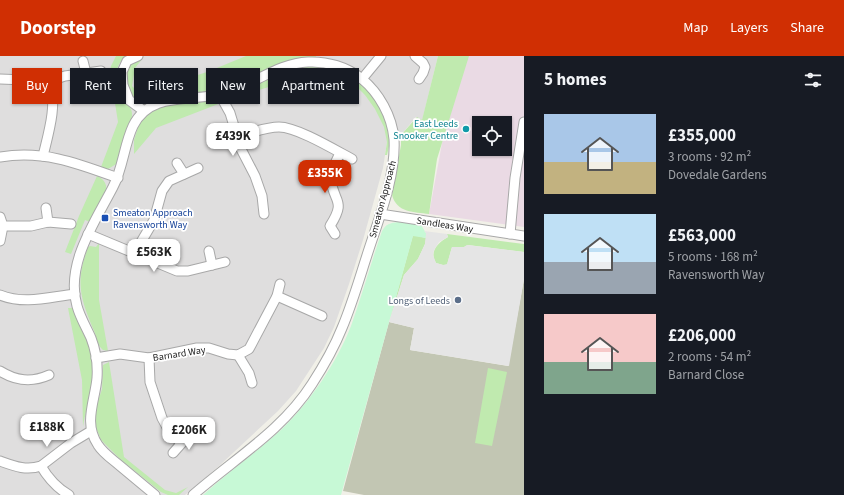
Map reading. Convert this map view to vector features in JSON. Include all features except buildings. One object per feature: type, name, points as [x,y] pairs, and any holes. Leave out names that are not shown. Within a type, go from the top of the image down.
[{"type":"street","points":[[138,56],[127,61],[122,72],[123,85],[129,100],[144,111]]},
{"type":"street","points":[[362,79],[381,56]]},
{"type":"street","points":[[415,56],[423,63],[425,67],[419,79]]},
{"type":"street","points":[[83,61],[85,68]]},
{"type":"street","name":"Smeaton Approach","points":[[193,495],[266,437],[297,405],[310,387],[333,349],[342,329],[380,214],[394,156],[394,136],[385,108],[376,93],[355,74],[342,67],[310,61],[282,68],[260,78]]},
{"type":"street","points":[[0,79],[12,79]]},
{"type":"street","name":"Smeaton Approach","points":[[155,495],[102,451],[95,440],[90,415],[97,376],[96,358],[92,342],[77,306],[75,277],[78,260],[88,234],[118,178],[134,125],[144,111],[163,101],[206,96]]},
{"type":"street","points":[[44,156],[54,104]]},
{"type":"street","points":[[225,104],[230,113],[241,149],[262,196],[264,214]]},
{"type":"street","points":[[510,234],[515,178],[524,122]]},
{"type":"street","points":[[237,137],[263,129],[280,127],[295,130],[352,158]]},
{"type":"street","points":[[335,234],[330,226],[338,214],[339,202],[331,179],[332,169],[340,152]]},
{"type":"street","points":[[0,156],[44,156],[75,162],[118,178]]},
{"type":"street","points":[[177,163],[184,174]]},
{"type":"street","points":[[134,254],[154,220],[162,191],[169,181],[198,168]]},
{"type":"street","points":[[46,208],[48,222]]},
{"type":"street","name":"Sandleas Way","points":[[380,214],[524,236]]},
{"type":"street","points":[[0,241],[2,222],[31,226],[48,222],[71,224]]},
{"type":"street","points":[[88,234],[178,271],[188,271],[225,262]]},
{"type":"street","points":[[209,251],[212,265]]},
{"type":"street","points":[[252,383],[249,373],[238,355],[249,349],[277,296],[280,284]]},
{"type":"street","points":[[0,295],[26,301],[75,294]]},
{"type":"street","points":[[277,296],[322,316]]},
{"type":"street","name":"Barnard Way","points":[[96,358],[120,354],[149,358],[197,348],[209,348],[228,354],[238,355]]},
{"type":"street","points":[[149,358],[150,382],[162,418],[169,431],[181,443]]},
{"type":"street","points":[[0,371],[15,379],[29,381],[40,379],[49,375]]},
{"type":"street","points":[[0,461],[24,469],[35,468],[41,466],[71,443],[92,431]]},
{"type":"street","points":[[173,454],[189,435]]},
{"type":"street","points":[[41,466],[47,476],[69,495]]},
{"type":"shaded area","points":[[0,56],[438,56],[422,121],[416,117],[401,135],[387,142],[383,168],[363,240],[334,327],[324,348],[296,391],[278,411],[219,466],[185,495],[0,495]]},
{"type":"shaded area","points":[[458,56],[524,56],[524,227],[429,214]]},
{"type":"shaded area","name":"Longs of Leeds","points":[[424,231],[447,234],[448,237],[439,242],[433,255],[436,263],[443,265],[447,264],[452,247],[464,247],[467,245],[524,252],[524,279],[509,366],[410,350],[414,328],[389,322],[404,275],[418,259],[425,244],[426,233]]},
{"type":"shaded area","points":[[524,279],[524,495],[364,495],[343,491],[389,322],[414,328],[410,350],[508,366]]},
{"type":"green space","points":[[116,56],[126,56],[118,68],[111,68]]},
{"type":"green space","points":[[246,56],[316,56],[316,58],[304,58],[281,64],[268,68],[268,69],[260,73],[260,68],[217,68]]},
{"type":"green space","points":[[438,56],[469,56],[437,159],[429,214],[412,212],[402,208],[394,201],[392,195],[401,145],[401,135],[417,117],[422,120]]},
{"type":"green space","points":[[143,58],[134,68],[132,86],[134,88],[134,97],[128,87],[126,80],[128,66],[135,60]]},
{"type":"green space","points":[[304,65],[334,68],[292,68]]},
{"type":"green space","points":[[206,72],[206,91],[198,93],[198,75]]},
{"type":"green space","points":[[268,78],[268,87],[260,90],[260,83]]},
{"type":"green space","points":[[359,82],[382,108],[387,124],[390,142],[387,155],[385,155],[387,142],[384,127],[375,109],[359,89]]},
{"type":"green space","points":[[206,100],[206,104],[218,104],[156,128],[134,154],[134,140],[139,124],[143,118],[158,106],[173,104],[198,104],[198,101]]},
{"type":"green space","points":[[126,103],[130,108],[132,116],[118,163],[108,169],[101,167],[118,122],[115,104]]},
{"type":"green space","points":[[97,176],[103,180],[106,185],[104,197],[90,222],[85,220],[71,254],[65,252],[79,216]]},
{"type":"green space","points":[[398,222],[421,225],[426,233],[426,238],[413,236],[341,495],[203,495],[282,429],[303,407],[322,381],[345,340],[351,326],[382,231],[388,224]]},
{"type":"green space","points":[[447,234],[524,244],[524,252],[468,245],[464,247],[452,247],[447,265],[443,265],[436,263],[434,259],[434,251],[441,242],[448,237]]},
{"type":"green space","points":[[413,235],[426,238],[425,244],[418,259],[404,275],[389,322]]},
{"type":"green space","points":[[99,243],[99,300],[108,351],[103,350],[98,344],[85,309],[80,280],[88,247],[96,247]]},
{"type":"green space","points":[[68,308],[74,308],[91,351],[93,379],[83,427],[82,380]]},
{"type":"green space","points":[[109,362],[124,457],[165,490],[176,493],[188,487],[179,495],[168,495],[161,492],[120,459],[101,440],[95,425],[94,413],[102,389],[103,365]]},
{"type":"green space","points":[[488,368],[507,372],[492,446],[475,443]]},
{"type":"place","name":"East Leeds Snooker Centre","points":[[466,129]]},
{"type":"place","name":"Smeaton Approach Ravensworth Way","points":[[105,218]]},
{"type":"place","name":"Longs of Leeds","points":[[458,300]]}]
